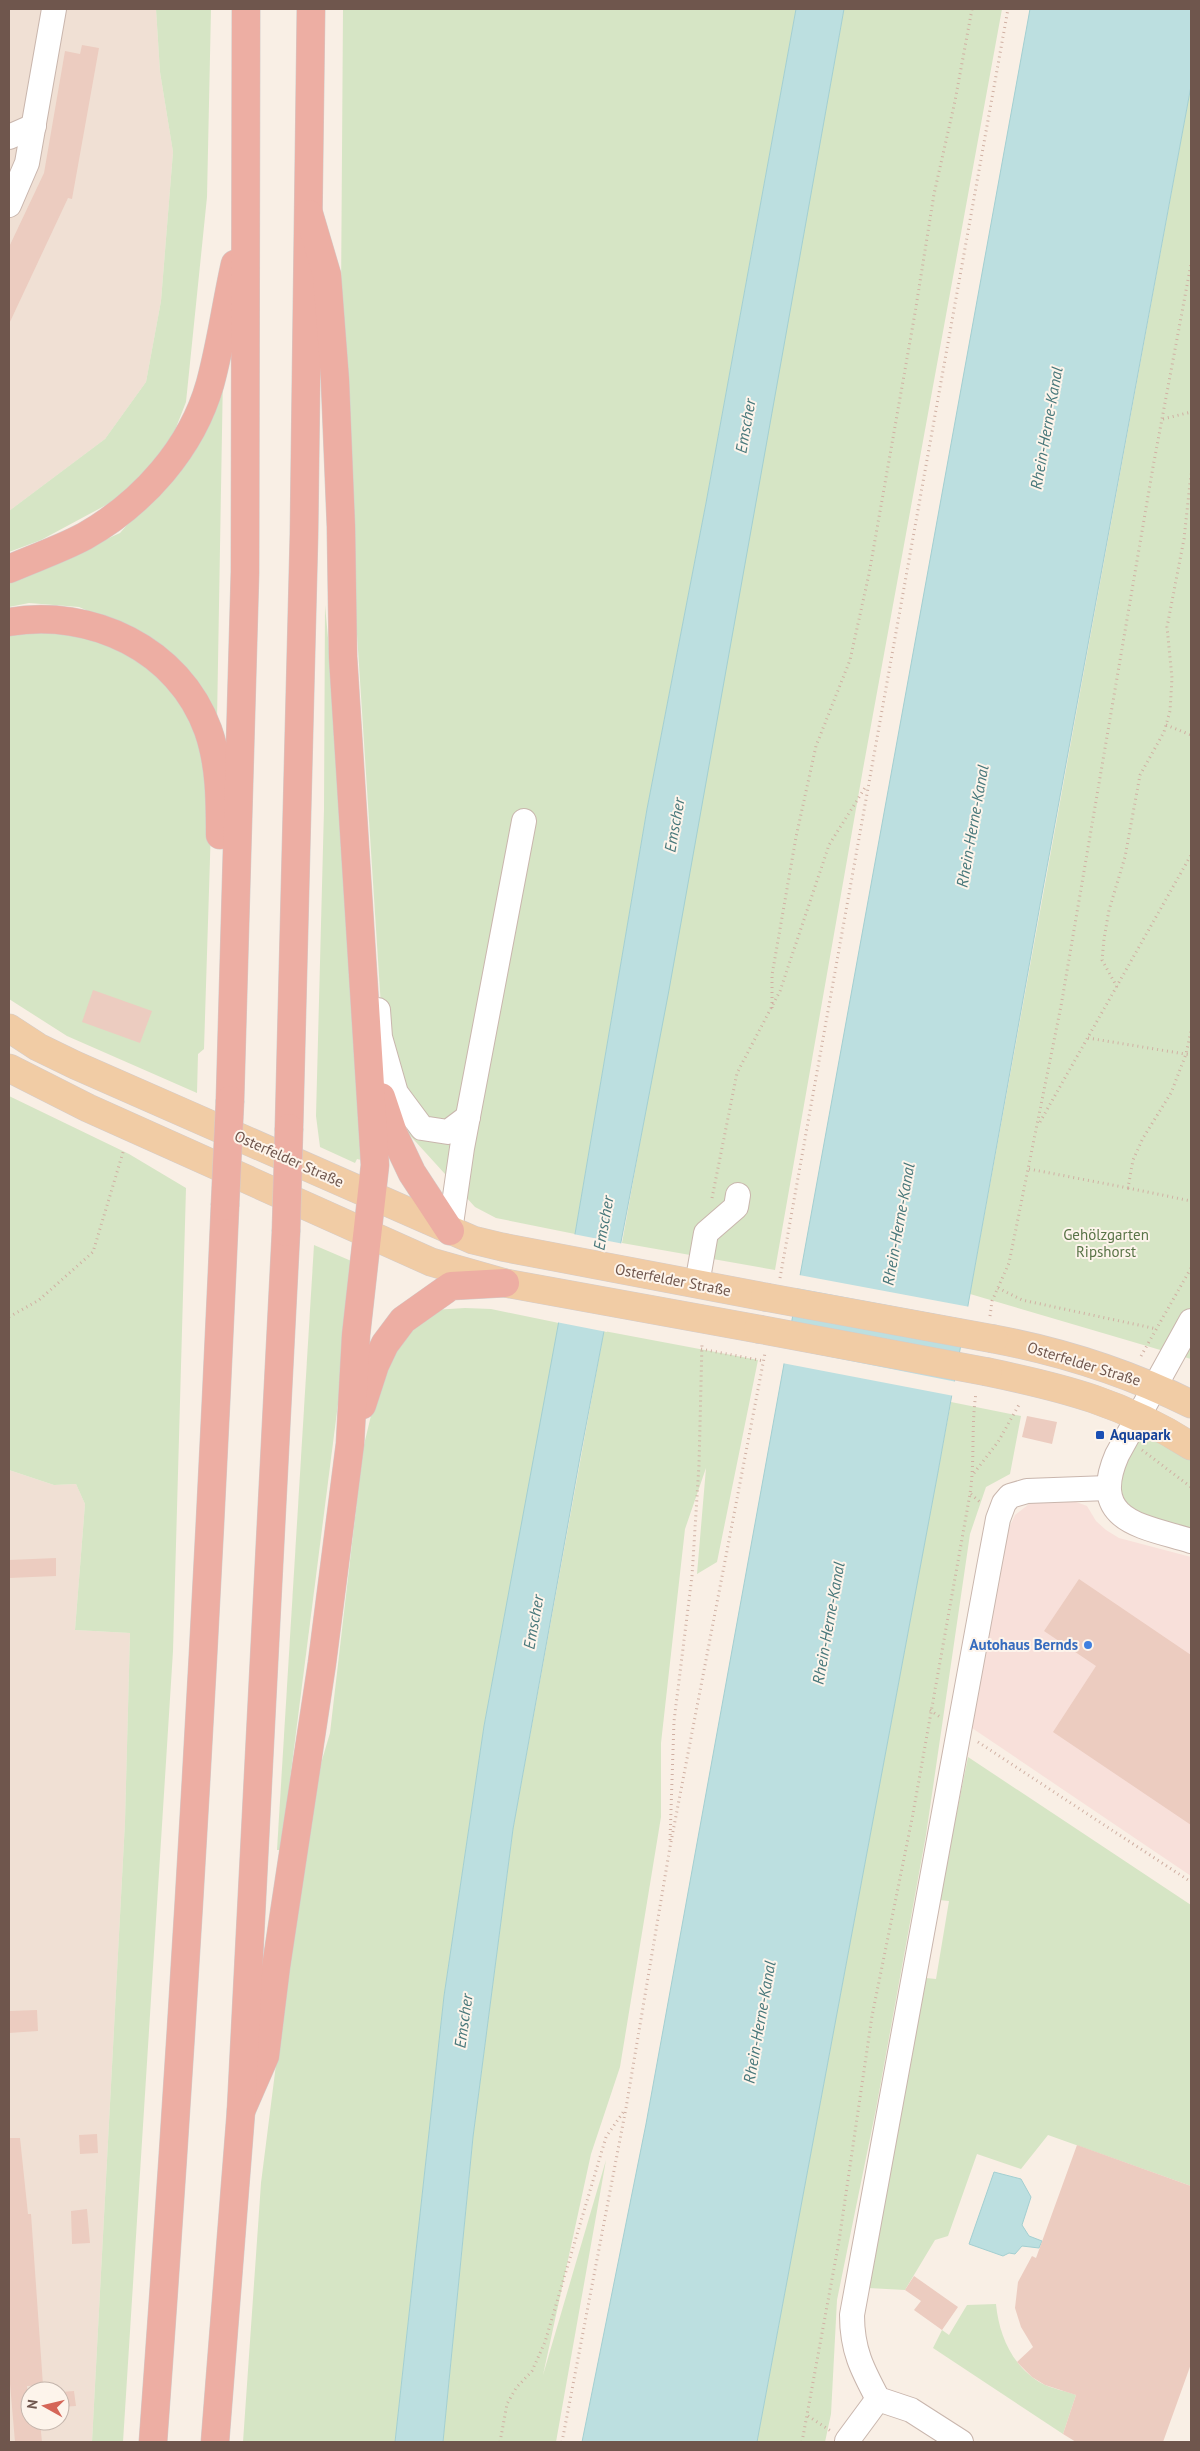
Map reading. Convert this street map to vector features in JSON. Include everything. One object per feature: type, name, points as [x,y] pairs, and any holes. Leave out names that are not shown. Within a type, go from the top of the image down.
[{"type":"highway","points":[[153,2442],[167,2250],[216,1428],[230,1100],[245,572],[246,9]]},
{"type":"highway","points":[[215,2442],[241,2110],[286,1232],[298,814],[311,9]]},
{"type":"highway","points":[[9,570],[69,544],[117,515],[162,473],[178,451],[192,429],[210,385],[247,204]]},
{"type":"highway","points":[[241,2110],[265,2056],[277,1957],[322,1663],[350,1444],[356,1335],[375,1165],[352,824],[343,657],[339,466],[327,275],[309,214]]},
{"type":"highway","points":[[9,622],[44,619],[65,620],[113,632],[151,654],[184,686],[203,716],[214,749],[220,798],[220,877],[236,914]]},
{"type":"highway","points":[[369,1056],[393,1133],[412,1173],[450,1230]]},
{"type":"highway","points":[[350,1444],[374,1365],[385,1344],[403,1320],[451,1286],[513,1284]]},
{"type":"main road","name":"Osterfelder Straße","points":[[9,1028],[66,1062],[450,1230],[487,1244],[697,1284],[771,1291],[994,1339],[1077,1358],[1156,1387],[1191,1404]]},
{"type":"main road","name":"Osterfelder Straße","points":[[9,1068],[88,1108],[431,1262],[513,1284],[705,1320],[762,1341],[988,1372],[1068,1389],[1133,1427],[1191,1446]]},
{"type":"street","points":[[9,205],[27,163],[54,9]]},
{"type":"street","points":[[9,137],[34,126]]},
{"type":"street","points":[[450,1230],[468,1117],[524,821]]},
{"type":"street","points":[[352,824],[373,930],[380,1037],[396,1093],[422,1128],[448,1132],[468,1117]]},
{"type":"street","points":[[697,1284],[706,1233],[736,1207],[738,1195]]},
{"type":"street","points":[[1191,1321],[1109,1474],[1108,1488],[1112,1502],[1128,1520],[1191,1541]]},
{"type":"street","points":[[961,2442],[911,2410],[878,2399],[860,2366],[852,2332],[856,2296],[995,1531],[1004,1503],[1010,1496],[1027,1491],[1108,1488]]},
{"type":"street","points":[[847,2441],[878,2399]]},
{"type":"path","points":[[772,1008],[772,975],[796,837],[814,756],[850,660],[869,574],[934,194],[955,101],[972,9]]},
{"type":"path","points":[[771,1291],[867,784],[1008,9]]},
{"type":"path","points":[[992,1301],[1009,1262],[1030,1169],[1061,1006],[1162,418],[1191,264]]},
{"type":"path","points":[[1162,418],[1191,412]]},
{"type":"path","points":[[1117,987],[1102,960],[1106,930],[1125,857],[1140,775],[1166,725],[1170,711],[1172,678],[1167,627],[1184,539],[1191,474]]},
{"type":"path","points":[[1166,725],[1191,735]]},
{"type":"path","points":[[706,1233],[737,1073],[772,1008],[788,970],[830,845],[867,784]]},
{"type":"path","points":[[1038,1124],[1191,855]]},
{"type":"path","points":[[1128,1188],[1133,1160],[1143,1138],[1163,1108],[1186,1054],[1191,1031]]},
{"type":"path","points":[[1088,1038],[1191,1054]]},
{"type":"path","points":[[9,1317],[39,1300],[93,1252],[125,1148]]},
{"type":"path","points":[[1030,1169],[1191,1201]]},
{"type":"path","points":[[1141,1356],[1191,1268]]},
{"type":"path","points":[[998,1288],[1022,1300],[1157,1329]]},
{"type":"path","points":[[670,1847],[674,1722],[692,1576],[699,1465],[701,1349],[705,1320]]},
{"type":"path","points":[[562,2442],[626,2108],[670,1847],[764,1361],[762,1341]]},
{"type":"path","points":[[701,1349],[764,1361]]},
{"type":"path","points":[[1013,1398],[1029,1403]]},
{"type":"path","points":[[973,1474],[998,1442],[1021,1400]]},
{"type":"path","points":[[802,2442],[839,2241],[872,2016],[912,1819],[973,1474],[974,1408]]},
{"type":"path","points":[[1133,1427],[1191,1487]]},
{"type":"path","points":[[930,1710],[1191,1882]]},
{"type":"path","points":[[500,2442],[507,2404],[516,2388],[532,2371],[544,2342],[606,2137],[626,2108]]},
{"type":"shaded area","points":[[9,9],[156,9],[160,72],[173,152],[161,301],[146,382],[105,439],[9,511]]},
{"type":"shaded area","points":[[9,1470],[54,1485],[76,1484],[85,1504],[75,1630],[130,1633],[125,1822],[92,2442],[9,2442]]},
{"type":"shaded area","name":"Autohaus Bernds","points":[[1068,1499],[1087,1506],[1096,1521],[1119,1538],[1191,1557],[1191,1876],[969,1726],[1007,1532],[1015,1515],[1029,1504],[1048,1500]]},
{"type":"green space","points":[[156,9],[211,9],[207,197],[186,402],[170,443],[121,497],[41,540],[9,552],[9,511],[105,439],[146,382],[161,301],[173,152],[160,72]]},
{"type":"green space","points":[[343,9],[796,9],[706,503],[647,809],[575,1234],[496,1218],[475,1207],[395,1119],[382,1022],[346,463],[341,297]]},
{"type":"green space","points":[[844,9],[1002,9],[863,769],[775,1270],[622,1243]]},
{"type":"green space","name":"Gehölzgarten Ripshorst","points":[[1191,86],[1191,1359],[970,1294]]},
{"type":"green space","points":[[223,374],[217,721],[130,629],[79,607],[29,603],[9,607],[9,583],[120,533],[163,484]]},
{"type":"green space","points":[[325,605],[344,813],[366,1161],[357,1159],[355,1163],[320,1147],[316,1116],[324,809]]},
{"type":"green space","points":[[49,630],[78,634],[119,648],[150,667],[181,702],[200,739],[211,827],[204,1049],[198,1054],[197,1093],[67,1036],[9,999],[9,635]]},
{"type":"green space","points":[[9,1096],[129,1154],[186,1188],[173,1651],[123,2442],[92,2442],[125,1822],[130,1633],[75,1630],[85,1504],[76,1484],[54,1485],[9,1470]]},
{"type":"green space","points":[[314,1245],[356,1263],[281,1850],[277,1850]]},
{"type":"green space","points":[[491,1309],[559,1323],[484,1726],[444,1996],[395,2442],[243,2442],[261,2183],[309,1804],[330,1733],[363,1449],[379,1382],[402,1336],[433,1310]]},
{"type":"green space","points":[[604,1331],[758,1360],[717,1562],[697,1574],[706,1468],[685,1529],[661,1743],[661,1817],[620,2067],[591,2154],[543,2375],[606,2160],[556,2442],[443,2442],[473,2137],[513,1829]]},
{"type":"green space","points":[[951,1402],[1021,1416],[1010,1474],[986,1487],[970,1534],[926,1835],[876,2109],[837,2300],[831,2414],[825,2442],[757,2442]]},
{"type":"green space","points":[[1139,1419],[1191,1448],[1191,1538],[1128,1519],[1110,1476]]},
{"type":"green space","points":[[968,1757],[1191,1905],[1191,2186],[1048,2135],[1021,2169],[977,2154],[948,2236],[935,2240],[905,2290],[868,2288],[926,1978],[936,1979],[949,1901],[939,1900]]},
{"type":"green space","points":[[996,2304],[1004,2339],[1009,2350],[1023,2369],[1043,2384],[1076,2395],[1063,2434],[933,2348],[942,2330],[949,2335],[967,2305]]},
{"type":"water","name":"Emscher","points":[[796,9],[844,9],[669,990],[580,1457],[513,1829],[473,2137],[443,2442],[395,2442],[444,1996],[484,1726],[575,1234],[647,809],[706,503]]},
{"type":"water","name":"Rhein-Herne-Kanal","points":[[1030,9],[1191,9],[1191,86],[938,1472],[757,2442],[582,2442],[646,2124]]},
{"type":"water","points":[[994,2172],[1021,2179],[1031,2197],[1022,2225],[1029,2236],[1042,2241],[1039,2248],[1022,2246],[1015,2254],[1009,2253],[1003,2256],[969,2244]]},
{"type":"pier","points":[[573,1234],[624,1244],[607,1332],[556,1322]]},
{"type":"pier","points":[[799,1275],[970,1307],[968,1320],[796,1288]]},
{"type":"pier","points":[[785,1348],[957,1382],[954,1396],[782,1363]]},
{"type":"building","points":[[82,45],[99,48],[72,199],[68,198],[9,324],[9,247],[44,173],[65,51],[80,54]]},
{"type":"building","points":[[93,990],[152,1011],[140,1043],[82,1022]]},
{"type":"building","points":[[1027,1416],[1057,1422],[1052,1444],[1022,1437]]},
{"type":"building","points":[[56,1558],[56,1576],[9,1578],[9,1560]]},
{"type":"building","points":[[1079,1579],[1191,1655],[1191,1825],[1053,1732],[1096,1666],[1044,1631]]},
{"type":"building","points":[[37,2010],[38,2031],[9,2033],[9,2011]]},
{"type":"building","points":[[97,2134],[98,2153],[80,2154],[79,2135]]},
{"type":"building","points":[[9,2138],[20,2138],[28,2214],[31,2214],[43,2381],[20,2381],[20,2431],[41,2431],[42,2442],[15,2442],[9,2372]]},
{"type":"building","points":[[1077,2145],[1191,2186],[1191,2364],[1163,2442],[1076,2442],[1063,2434],[1076,2395],[1045,2385],[1032,2377],[1017,2362],[1033,2347],[1021,2327],[1015,2308],[1018,2282],[1032,2256],[1036,2258]]},
{"type":"building","points":[[87,2209],[90,2243],[72,2244],[71,2211]]},
{"type":"building","points":[[914,2276],[958,2307],[942,2330],[914,2310],[921,2301],[905,2290]]},
{"type":"building","points":[[70,2391],[74,2391],[76,2406],[70,2406]]},
{"type":"place","name":"Aquapark","points":[[1100,1435]]},
{"type":"place","name":"Autohaus Bernds","points":[[1088,1645]]}]
